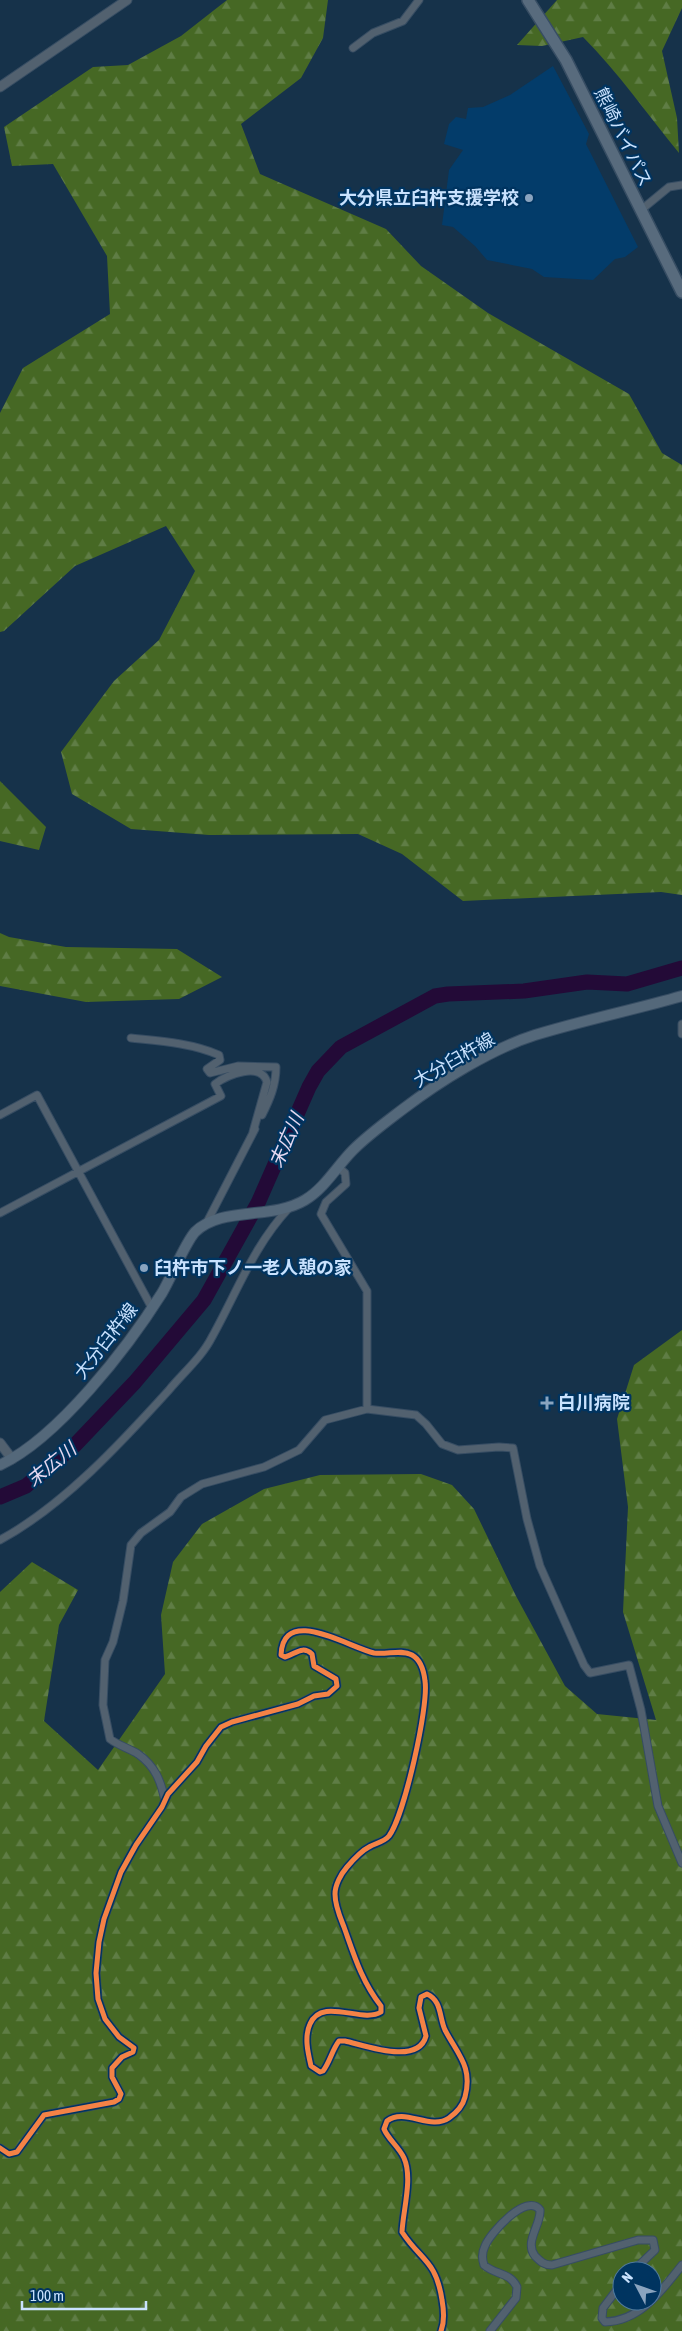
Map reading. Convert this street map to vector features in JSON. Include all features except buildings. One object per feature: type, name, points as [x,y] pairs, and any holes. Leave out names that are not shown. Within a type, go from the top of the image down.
[{"type":"highway","name":"熊崎バイパス","points":[[528,0],[566,60],[682,292]]},
{"type":"main road","name":"大分臼杵線","points":[[0,1465],[12,1459],[44,1434],[87,1393],[152,1308],[172,1276],[193,1234],[212,1221],[289,1208],[313,1194],[366,1138],[406,1106],[468,1067],[507,1047],[534,1036],[682,996]]},
{"type":"street","points":[[0,87],[127,0]]},
{"type":"street","points":[[353,48],[373,33],[403,21],[419,0]]},
{"type":"street","points":[[640,210],[669,187],[682,185]]},
{"type":"street","points":[[682,1024],[682,1034]]},
{"type":"street","points":[[131,1038],[196,1047],[219,1055],[220,1060],[207,1069],[210,1073],[238,1066],[276,1067],[276,1080],[272,1094],[212,1221]]},
{"type":"street","points":[[0,1213],[221,1096],[215,1084],[238,1073],[249,1071],[263,1076],[267,1082],[254,1132]]},
{"type":"street","points":[[0,1116],[37,1095],[152,1308]]},
{"type":"street","points":[[338,1167],[345,1174],[346,1184],[326,1202],[320,1212],[367,1292],[367,1409]]},
{"type":"street","points":[[0,1540],[16,1531],[96,1468],[126,1438],[197,1358],[211,1339],[238,1284],[280,1218],[289,1208]]},
{"type":"street","points":[[165,1802],[161,1783],[152,1767],[137,1754],[120,1747],[110,1740],[103,1705],[104,1660],[113,1642],[123,1600],[131,1545],[141,1533],[170,1512],[181,1497],[202,1484],[264,1467],[299,1450],[325,1420],[367,1409],[416,1415],[442,1444],[458,1450],[499,1447],[513,1448],[526,1518],[540,1566],[584,1665],[590,1673],[629,1665],[641,1710],[658,1806],[682,1863]]},
{"type":"street","points":[[0,1442],[12,1459]]},
{"type":"street","points":[[0,2148],[9,2154],[17,2152],[36,2124],[48,2113],[114,2102],[121,2097],[112,2077],[112,2068],[122,2057],[133,2052],[134,2048],[112,2030],[101,2010],[96,1973],[99,1942],[106,1914],[122,1872],[136,1845],[165,1802],[168,1794],[197,1762],[206,1746],[221,1728],[232,1722],[298,1704],[314,1696],[328,1694],[337,1686],[336,1679],[314,1666],[312,1654],[308,1650],[302,1649],[286,1657],[280,1655],[284,1638],[291,1632],[299,1630],[316,1632],[374,1652],[406,1653],[416,1658],[421,1666],[426,1683],[424,1704],[408,1783],[393,1828],[386,1838],[364,1850],[346,1868],[336,1888],[336,1902],[358,1969],[381,2006],[381,2012],[373,2015],[320,2013],[309,2026],[307,2045],[311,2066],[320,2072],[328,2065],[335,2046],[339,2041],[384,2051],[403,2052],[414,2049],[425,2040],[425,2030],[419,2008],[421,1997],[427,1994],[438,2004],[445,2030],[456,2046],[467,2071],[468,2080],[463,2102],[452,2117],[446,2120],[440,2122],[427,2121],[397,2116],[387,2121],[384,2129],[405,2160],[406,2207],[402,2232],[423,2255],[439,2280],[444,2313],[441,2331]]},
{"type":"street","points":[[490,2331],[516,2298],[517,2287],[509,2276],[492,2271],[484,2265],[482,2252],[491,2236],[523,2206],[531,2205],[538,2207],[540,2210],[532,2242],[533,2252],[540,2262],[552,2265],[638,2240],[653,2240],[655,2250],[643,2261]]},
{"type":"street","points":[[662,2289],[682,2265]]},
{"type":"street","points":[[612,2296],[602,2308],[602,2318],[605,2322],[614,2322],[636,2311]]},
{"type":"shaded area","name":"大分県立臼杵支援学校","points":[[553,66],[589,134],[586,144],[638,247],[625,257],[615,259],[593,280],[544,277],[532,269],[487,260],[475,246],[453,227],[442,225],[449,170],[463,150],[444,144],[449,124],[456,117],[466,119],[468,108],[483,107],[510,95]]},
{"type":"green space","points":[[227,0],[328,0],[323,38],[301,78],[241,124],[260,174],[386,229],[421,266],[488,313],[629,394],[662,453],[682,465],[682,895],[661,892],[463,901],[402,854],[358,834],[209,835],[131,829],[72,794],[61,752],[114,681],[159,640],[195,571],[166,526],[75,566],[4,631],[0,632],[0,413],[23,368],[110,314],[107,256],[53,164],[12,166],[4,127],[93,67],[128,65],[181,36]]},
{"type":"green space","points":[[557,0],[682,0],[682,8],[662,51],[677,118],[679,153],[596,50],[583,37],[542,46],[517,45]]},
{"type":"green space","points":[[0,781],[46,827],[39,850],[0,841]]},
{"type":"green space","points":[[0,933],[9,937],[66,947],[177,949],[222,977],[179,999],[86,1002],[0,986]]},
{"type":"green space","points":[[682,1330],[682,2331],[0,2331],[0,1592],[32,1562],[78,1590],[59,1625],[44,1721],[98,1770],[165,1674],[161,1615],[173,1562],[202,1524],[264,1489],[320,1475],[421,1474],[452,1485],[474,1509],[516,1596],[565,1686],[597,1714],[656,1720],[623,1612],[628,1507],[617,1419],[634,1365]]},
{"type":"waterway","name":"末広川","points":[[0,1497],[26,1486],[75,1445],[135,1382],[204,1300],[258,1203],[309,1087],[318,1071],[341,1047],[435,996],[524,991],[587,982],[627,984],[682,968]]},
{"type":"cycle path","points":[[0,2148],[9,2154],[17,2152],[44,2115],[114,2102],[119,2099],[121,2094],[112,2077],[112,2068],[122,2057],[133,2052],[134,2048],[119,2037],[105,2019],[98,1999],[96,1973],[99,1942],[104,1919],[121,1872],[136,1845],[162,1807],[168,1794],[197,1762],[206,1746],[221,1727],[232,1722],[298,1704],[314,1696],[328,1694],[337,1686],[336,1679],[314,1666],[312,1654],[308,1651],[302,1650],[285,1657],[281,1655],[285,1640],[293,1633],[304,1631],[334,1638],[374,1653],[408,1653],[418,1660],[423,1670],[425,1694],[419,1736],[402,1807],[389,1836],[366,1849],[354,1859],[341,1876],[335,1891],[338,1911],[355,1958],[374,1997],[381,2006],[381,2012],[373,2015],[333,2011],[323,2012],[316,2016],[310,2024],[307,2040],[311,2066],[320,2072],[323,2071],[339,2041],[390,2051],[402,2052],[413,2050],[421,2045],[426,2036],[419,2008],[421,1997],[427,1994],[438,2005],[445,2030],[466,2069],[467,2087],[464,2100],[454,2114],[442,2121],[434,2122],[410,2117],[394,2117],[387,2121],[384,2129],[402,2154],[407,2166],[408,2184],[402,2232],[427,2262],[436,2277],[443,2308],[444,2320],[441,2331]]},
{"type":"place","name":"大分県立臼杵支援学校","points":[[529,198]]},
{"type":"place","name":"臼杵市下ノ一老人憩の家","points":[[144,1268]]},
{"type":"place","name":"白川病院","points":[[547,1403]]}]
